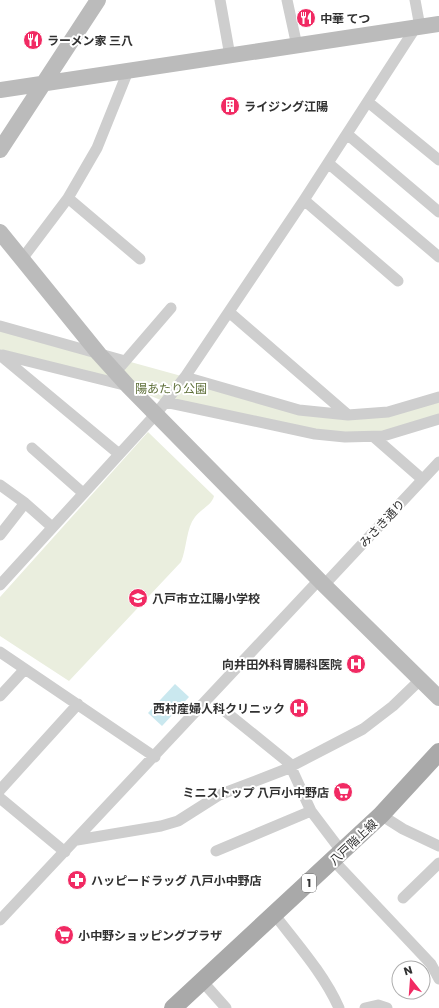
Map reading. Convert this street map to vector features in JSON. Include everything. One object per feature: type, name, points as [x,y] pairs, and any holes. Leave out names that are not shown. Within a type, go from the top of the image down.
[{"type":"main road","name":"八戸階上線","points":[[173,1008],[382,815],[439,752]]},
{"type":"street","points":[[0,150],[98,0]]},
{"type":"street","points":[[220,0],[230,56]]},
{"type":"street","points":[[287,0],[297,46]]},
{"type":"street","points":[[0,585],[161,408],[185,377],[418,27],[415,0]]},
{"type":"street","points":[[0,90],[45,82],[230,56],[439,24]]},
{"type":"street","points":[[22,259],[68,198],[97,148],[128,71]]},
{"type":"street","points":[[368,102],[439,160]]},
{"type":"street","points":[[347,134],[439,212]]},
{"type":"street","points":[[328,163],[439,257]]},
{"type":"street","points":[[68,198],[140,258]]},
{"type":"street","points":[[304,200],[398,281]]},
{"type":"street","points":[[0,232],[99,354]]},
{"type":"street","points":[[120,367],[171,308]]},
{"type":"street","points":[[229,312],[348,415]]},
{"type":"street","points":[[0,326],[99,354],[120,367],[128,386]]},
{"type":"street","points":[[0,354],[128,386],[161,408],[321,582],[439,698]]},
{"type":"street","points":[[0,354],[119,454]]},
{"type":"street","points":[[185,377],[299,410],[348,415],[388,412],[439,397]]},
{"type":"street","points":[[161,408],[315,434],[345,437],[374,437],[401,431],[439,419]]},
{"type":"street","points":[[374,437],[422,479]]},
{"type":"street","points":[[32,448],[83,493]]},
{"type":"street","name":"みさき通り","points":[[0,920],[321,582],[439,462]]},
{"type":"street","points":[[0,485],[25,502],[52,528]]},
{"type":"street","points":[[0,535],[25,502]]},
{"type":"street","points":[[0,652],[154,757]]},
{"type":"street","points":[[0,696],[25,669]]},
{"type":"street","points":[[76,840],[161,826],[178,821],[219,795],[290,766],[363,729],[393,706],[420,680]]},
{"type":"street","points":[[0,790],[78,704]]},
{"type":"street","points":[[226,712],[290,766],[311,811],[337,856],[426,959],[439,979]]},
{"type":"street","points":[[0,798],[65,852]]},
{"type":"street","points":[[216,851],[311,811]]},
{"type":"street","points":[[382,815],[403,829],[439,846]]},
{"type":"street","points":[[403,898],[439,863]]},
{"type":"street","points":[[274,914],[333,995],[339,1008]]},
{"type":"street","points":[[202,981],[226,1008]]},
{"type":"street","points":[[365,1008],[378,1005],[387,1008]]},
{"type":"green space","name":"陽あたり公園","points":[[0,326],[299,410],[348,415],[439,397],[439,419],[407,429],[345,437],[165,402],[128,386],[0,354]]},
{"type":"green space","points":[[148,432],[214,496],[211,502],[197,514],[192,522],[188,532],[181,562],[69,681],[0,636],[0,597]]},
{"type":"water","points":[[175,684],[189,697],[162,726],[148,713]]},
{"type":"place","name":"中華 てつ","points":[[306,18]]},
{"type":"place","name":"ラーメン家 三八","points":[[33,40]]},
{"type":"place","name":"ライジング江陽","points":[[230,106]]},
{"type":"place","name":"八戸市立江陽小学校","points":[[138,598]]},
{"type":"place","name":"向井田外科胃腸科医院","points":[[356,664]]},
{"type":"place","name":"西村産婦人科クリニック","points":[[299,708]]},
{"type":"place","name":"ミニストップ 八戸小中野店","points":[[343,792]]},
{"type":"place","name":"ハッピードラッグ 八戸小中野店","points":[[77,880]]},
{"type":"place","name":"小中野ショッピングプラザ","points":[[64,935]]}]
